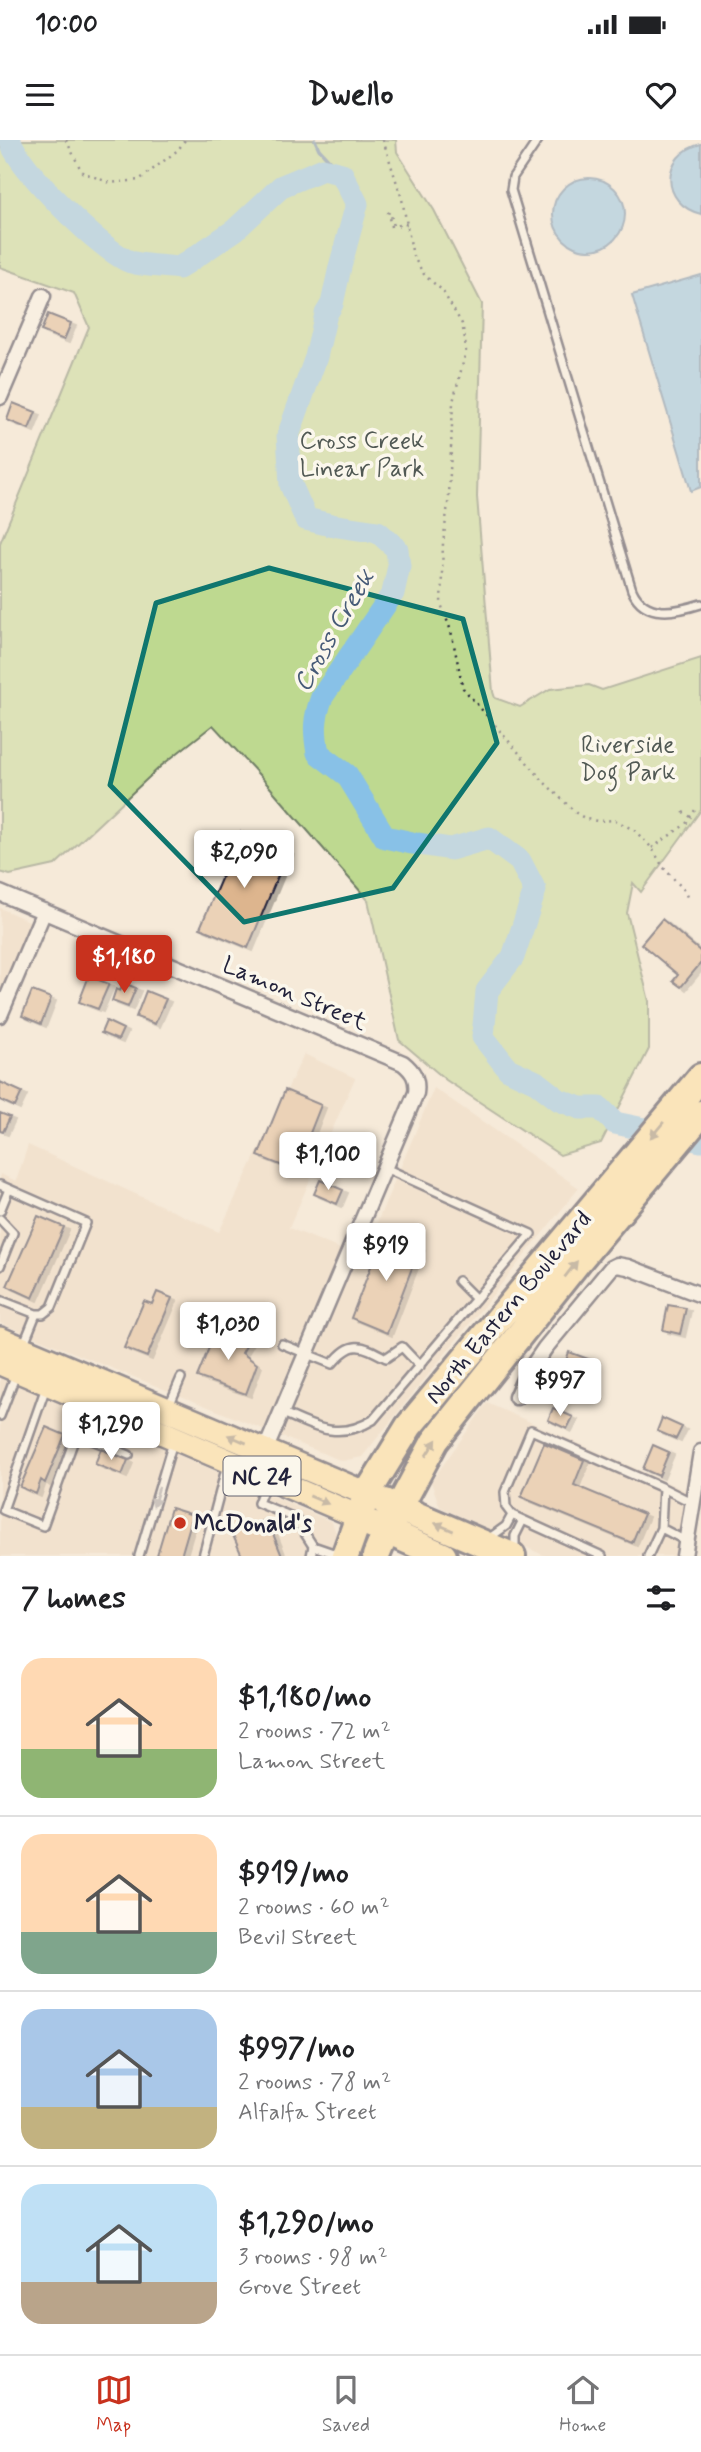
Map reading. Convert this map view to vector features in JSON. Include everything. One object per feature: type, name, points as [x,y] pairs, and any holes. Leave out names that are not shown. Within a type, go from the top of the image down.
[{"type":"highway","name":"North Eastern Boulevard","points":[[381,1544],[435,1441],[614,1200],[701,1077]]},
{"type":"highway","name":"North Eastern Boulevard","points":[[344,1556],[362,1505],[394,1448],[421,1411],[614,1200],[701,1114]]},
{"type":"highway","name":"NC 24","points":[[362,1505],[399,1508],[513,1556]]},
{"type":"highway","name":"NC 24","points":[[362,1505],[381,1544],[443,1556]]},
{"type":"main road","name":"NC 24","points":[[0,1339],[13,1360],[48,1383],[268,1478],[362,1505]]},
{"type":"main road","name":"NC 24","points":[[13,1360],[168,1410],[265,1451],[362,1505]]},
{"type":"street","points":[[0,397],[43,296]]},
{"type":"street","name":"Lamon Street","points":[[0,893],[402,1063],[415,1075],[418,1084],[385,1168]]},
{"type":"street","points":[[0,1015],[44,911]]},
{"type":"street","points":[[265,1451],[385,1168]]},
{"type":"street","points":[[516,1397],[525,1377],[545,1348],[604,1274],[617,1265],[701,1295]]},
{"type":"street","points":[[684,1556],[701,1452]]},
{"type":"lane","points":[[538,140],[513,177],[511,191],[632,590],[636,599],[651,609],[677,611],[701,604]]},
{"type":"lane","name":"North Eastern Boulevard","points":[[281,1412],[334,1432],[355,1429],[373,1420],[531,1234],[385,1168]]},
{"type":"lane","points":[[0,1185],[86,1223],[52,1307],[43,1314],[36,1314],[0,1300]]},
{"type":"lane","points":[[0,1211],[9,1189]]},
{"type":"lane","points":[[0,1219],[13,1233],[0,1266]]},
{"type":"lane","points":[[458,1281],[476,1299]]},
{"type":"lane","points":[[0,1416],[13,1360],[36,1314]]},
{"type":"lane","points":[[282,1344],[332,1364],[342,1351],[354,1346],[364,1346],[386,1358],[402,1347],[420,1366]]},
{"type":"lane","points":[[168,1410],[181,1378]]},
{"type":"lane","points":[[48,1383],[4,1510],[43,1526],[96,1404]]},
{"type":"lane","points":[[96,1404],[92,1440],[129,1455]]},
{"type":"lane","points":[[602,1556],[512,1515],[506,1507],[505,1492],[531,1430],[692,1503]]},
{"type":"lane","points":[[139,1556],[174,1438]]},
{"type":"lane","points":[[202,1556],[228,1462]]},
{"type":"lane","points":[[268,1478],[258,1503],[295,1518],[313,1546],[344,1556]]},
{"type":"lane","points":[[648,1556],[660,1528],[663,1489]]},
{"type":"lane","points":[[482,1543],[506,1526],[512,1515]]},
{"type":"lane","points":[[513,1556],[515,1536],[523,1520]]},
{"type":"lane","points":[[660,1528],[686,1541]]},
{"type":"lane","points":[[311,1556],[313,1546]]},
{"type":"path","points":[[66,140],[82,172],[110,183],[139,180],[178,150],[185,140]]},
{"type":"path","points":[[383,140],[396,175],[413,256],[425,276],[442,290],[461,324],[465,339],[466,351],[453,402],[441,609],[451,631],[463,688],[544,782],[576,813],[597,821],[615,820],[634,830],[652,848],[688,899]]},
{"type":"path","points":[[391,227],[390,212],[394,226],[405,225]]},
{"type":"path","points":[[652,848],[678,831],[695,810]]},
{"type":"path","points":[[683,813],[691,817]]},
{"type":"highlighted area","points":[[269,568],[463,619],[497,743],[393,888],[244,922],[110,785],[156,603]]},
{"type":"shaded area","points":[[0,908],[31,922],[0,991]]},
{"type":"shaded area","points":[[304,1054],[355,1078],[289,1228],[362,1258],[434,1088],[579,1188],[362,1457],[342,1461],[0,1323],[0,1174],[16,1181],[28,1145],[219,1232]]},
{"type":"shaded area","points":[[0,1377],[332,1522],[338,1539],[335,1556],[0,1556]]},
{"type":"shaded area","points":[[487,1403],[686,1491],[675,1556],[545,1556],[440,1507],[431,1482]]},
{"type":"green space","points":[[0,140],[396,140],[397,152],[434,210],[482,304],[477,497],[495,698],[520,707],[550,689],[589,685],[602,690],[701,658],[701,810],[641,892],[633,883],[627,913],[649,1001],[649,1049],[601,1143],[560,1155],[446,1080],[399,1040],[368,900],[213,725],[161,766],[55,865],[10,875],[0,872],[0,543],[89,327],[74,293],[0,267]]},
{"type":"water","points":[[701,144],[701,214],[688,209],[678,200],[670,179],[678,158],[688,149]]},
{"type":"water","points":[[589,178],[609,184],[619,194],[625,214],[619,234],[609,244],[589,250],[569,244],[559,234],[553,214],[559,194],[569,184]]},
{"type":"water","points":[[701,275],[701,487],[691,491],[632,295]]},
{"type":"building","points":[[48,314],[71,323],[64,340],[41,331]]},
{"type":"building","points":[[13,403],[36,412],[29,429],[7,420]]},
{"type":"building","points":[[241,832],[288,852],[248,948],[200,928]]},
{"type":"building","points":[[662,919],[701,952],[701,963],[681,987],[673,981],[678,975],[641,944]]},
{"type":"building","points":[[89,976],[109,984],[98,1009],[79,1002]]},
{"type":"building","points":[[124,983],[136,988],[128,1007],[112,1001],[116,989],[120,991]]},
{"type":"building","points":[[32,991],[51,998],[41,1024],[22,1016]]},
{"type":"building","points":[[146,991],[166,999],[155,1024],[136,1017]]},
{"type":"building","points":[[106,1021],[123,1029],[118,1040],[101,1033]]},
{"type":"building","points":[[0,1082],[22,1092],[15,1107],[0,1100]]},
{"type":"building","points":[[285,1090],[321,1105],[295,1171],[258,1156]]},
{"type":"building","points":[[0,1113],[10,1117],[3,1132],[0,1131]]},
{"type":"building","points":[[320,1180],[343,1190],[337,1204],[314,1194]]},
{"type":"building","points":[[38,1216],[64,1227],[33,1298],[7,1286]]},
{"type":"building","points":[[384,1233],[420,1247],[387,1333],[351,1318]]},
{"type":"building","points":[[157,1292],[172,1298],[147,1357],[124,1348],[144,1301],[152,1304]]},
{"type":"building","points":[[668,1305],[686,1308],[680,1334],[663,1330]]},
{"type":"building","points":[[217,1328],[250,1339],[242,1353],[257,1364],[246,1394],[197,1377]]},
{"type":"building","points":[[569,1352],[594,1361],[588,1378],[563,1369]]},
{"type":"building","points":[[553,1377],[572,1385],[567,1397],[547,1389]]},
{"type":"building","points":[[553,1408],[573,1417],[567,1429],[548,1420]]},
{"type":"building","points":[[662,1418],[682,1427],[676,1439],[657,1431]]},
{"type":"building","points":[[46,1427],[65,1435],[45,1483],[41,1480],[36,1494],[20,1487]]},
{"type":"building","points":[[544,1443],[584,1460],[574,1485],[644,1514],[632,1543],[521,1497]]},
{"type":"building","points":[[653,1445],[669,1452],[659,1476],[643,1469]]},
{"type":"building","points":[[101,1449],[128,1460],[122,1475],[95,1464]]},
{"type":"building","points":[[171,1508],[193,1515],[181,1556],[160,1556],[157,1555]]},
{"type":"building","points":[[267,1519],[282,1556],[242,1556],[232,1533]]},
{"type":"waterway","name":"Cross Creek","points":[[10,140],[28,170],[83,227],[118,255],[131,262],[149,265],[179,268],[235,230],[282,186],[323,169],[342,174],[357,204],[332,304],[326,314],[316,357],[288,436],[291,485],[306,519],[378,532],[397,549],[399,566],[393,593],[322,697],[316,725],[318,753],[347,775],[385,837],[451,849],[489,838],[520,861],[535,890],[513,957],[487,991],[483,1037],[508,1069],[536,1082],[559,1100],[580,1108],[600,1108],[615,1123],[701,1141]]},
{"type":"waterway","points":[[315,140],[319,149],[342,174]]},
{"type":"place","name":"McDonald's","points":[[180,1523]]},
{"type":"park label","name":"Cross Creek Linear Park","points":[[362,454]]},
{"type":"park label","name":"Riverside Dog Park","points":[[628,758]]}]
